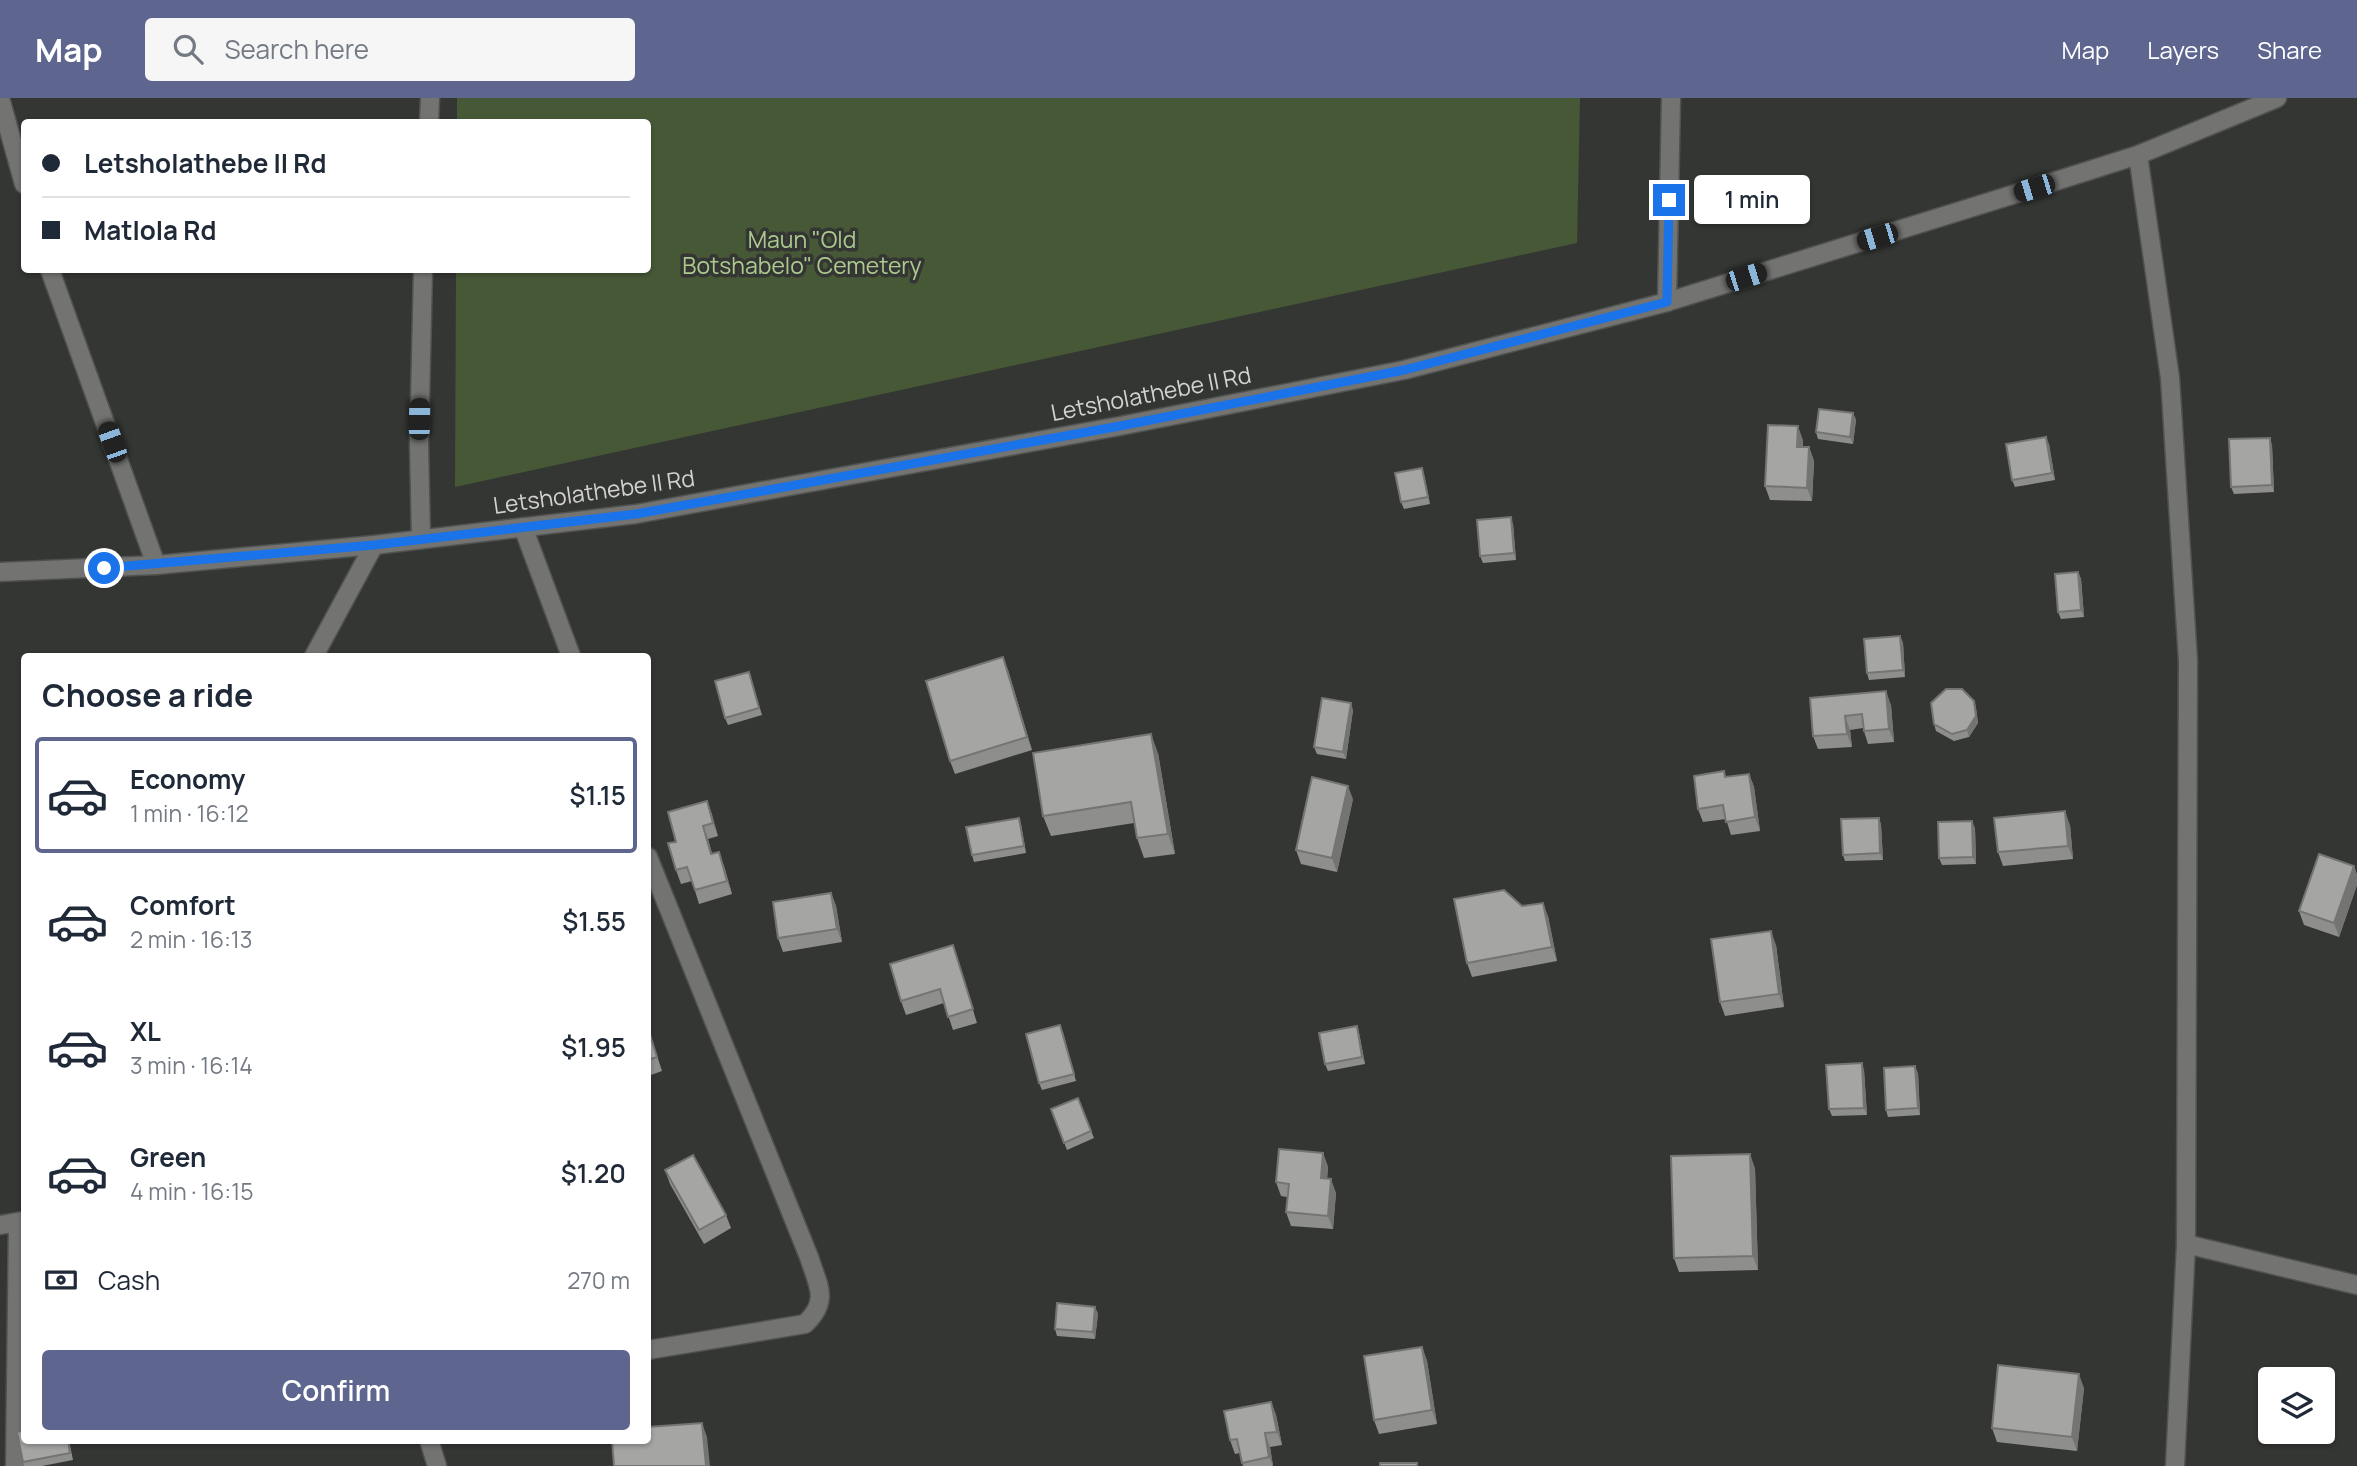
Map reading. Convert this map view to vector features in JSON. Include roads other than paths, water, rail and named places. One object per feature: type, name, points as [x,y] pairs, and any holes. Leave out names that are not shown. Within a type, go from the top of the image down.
[{"type":"street","points":[[0,98],[21,173]]},
{"type":"street","points":[[429,119],[430,98]]},
{"type":"street","points":[[1667,302],[1671,98]]},
{"type":"street","name":"Letsholathebe II Rd","points":[[0,572],[156,565],[374,545],[636,514],[1147,421],[1404,370],[1667,302],[2138,155],[2277,98]]},
{"type":"street","points":[[2138,155],[2170,378],[2188,661],[2186,1244],[2175,1466]]},
{"type":"street","points":[[51,273],[156,565]]},
{"type":"street","points":[[421,539],[419,419],[423,273]]},
{"type":"street","points":[[523,527],[570,653]]},
{"type":"street","points":[[316,653],[374,545]]},
{"type":"street","points":[[651,865],[804,1244],[822,1297],[818,1311],[805,1324],[651,1350]]},
{"type":"street","points":[[14,1223],[15,1466]]},
{"type":"street","points":[[2186,1244],[2357,1285]]},
{"type":"street","points":[[430,1444],[437,1466]]},
{"type":"park label","name":"Maun \"Old Botshabelo\" Cemetery","points":[[802,253]]}]
